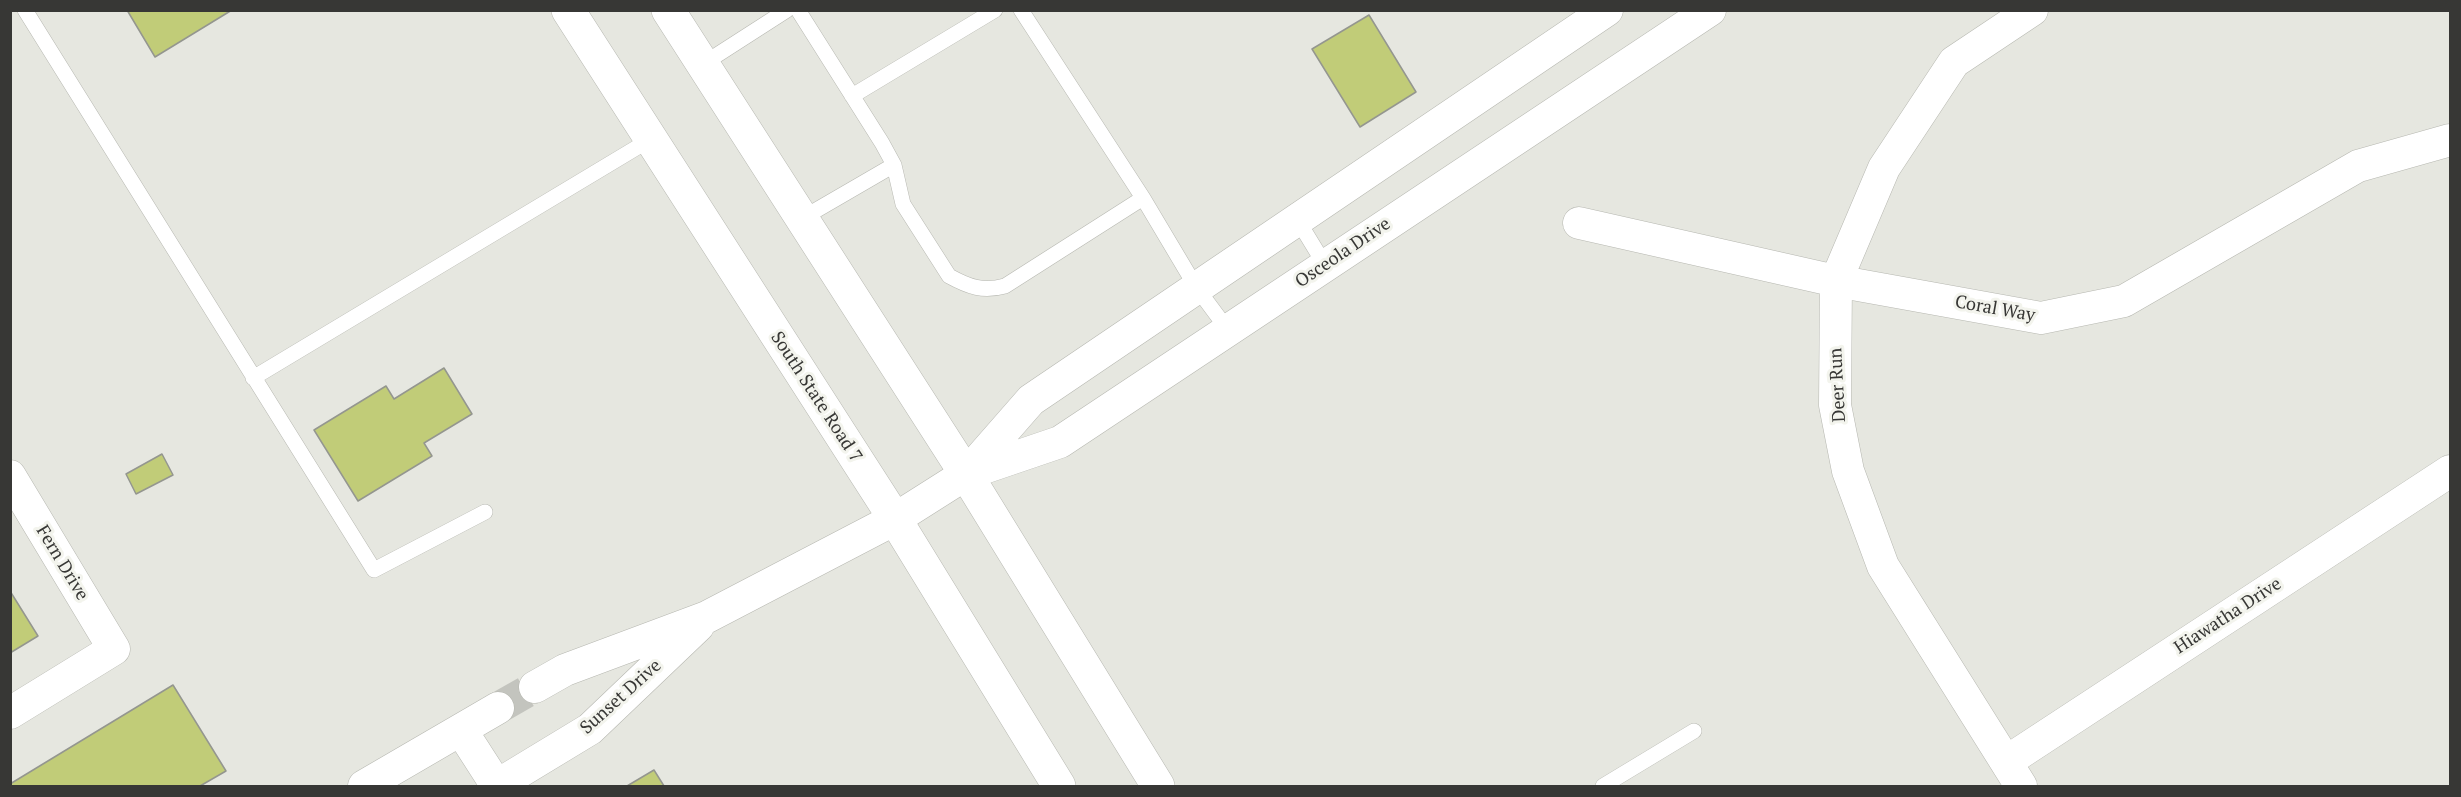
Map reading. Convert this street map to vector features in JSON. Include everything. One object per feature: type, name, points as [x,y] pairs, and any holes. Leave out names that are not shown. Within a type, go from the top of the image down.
[{"type":"main road","name":"South State Road 7","points":[[568,10],[895,519],[1059,786]]},
{"type":"main road","points":[[668,10],[966,474],[1158,786]]},
{"type":"street","name":"Osceola Drive","points":[[966,474],[1031,400],[1607,10]]},
{"type":"street","name":"Osceola Drive","points":[[895,519],[966,474],[1060,442],[1710,10]]},
{"type":"street","name":"Deer Run","points":[[2014,774],[1883,567],[1848,471],[1835,405],[1836,281],[1884,168],[1954,62],[2032,10]]},
{"type":"street","name":"Coral Way","points":[[1579,224],[1836,281],[2041,318],[2124,301],[2358,166],[2451,140]]},
{"type":"street","name":"Hiawatha Drive","points":[[2014,774],[2451,471]]},
{"type":"street","name":"Fern Drive","points":[[10,476],[114,649],[10,713]]},
{"type":"street","name":"Sunset Drive","points":[[535,687],[565,670],[707,617],[895,519]]},
{"type":"street","name":"Sunset Drive","points":[[496,786],[590,729],[707,617]]},
{"type":"street","points":[[364,786],[498,708]]},
{"type":"street","points":[[461,730],[496,786]]},
{"type":"lane","points":[[25,10],[374,570],[485,512]]},
{"type":"lane","points":[[703,64],[787,10]]},
{"type":"lane","points":[[798,10],[894,165],[903,204],[950,276],[973,288],[988,291],[1005,286],[1143,198]]},
{"type":"lane","points":[[852,96],[995,10]]},
{"type":"lane","points":[[1021,10],[1143,198],[1196,287],[1227,330]]},
{"type":"lane","points":[[253,378],[651,139]]},
{"type":"lane","points":[[801,219],[894,165]]},
{"type":"lane","points":[[1297,219],[1325,265]]},
{"type":"lane","points":[[1603,786],[1694,731]]},
{"type":"building","points":[[127,10],[232,10],[155,57]]},
{"type":"building","points":[[1369,15],[1416,92],[1360,127],[1312,49]]},
{"type":"building","points":[[444,368],[472,414],[424,443],[432,456],[358,501],[314,430],[386,386],[394,399]]},
{"type":"building","points":[[162,454],[173,475],[136,494],[126,474]]},
{"type":"building","points":[[10,591],[38,636],[10,653]]},
{"type":"building","points":[[173,685],[226,771],[200,786],[10,786],[10,784]]},
{"type":"building","points":[[654,770],[664,786],[627,786]]},
{"type":"tunnel","points":[[498,708],[535,687]]}]
